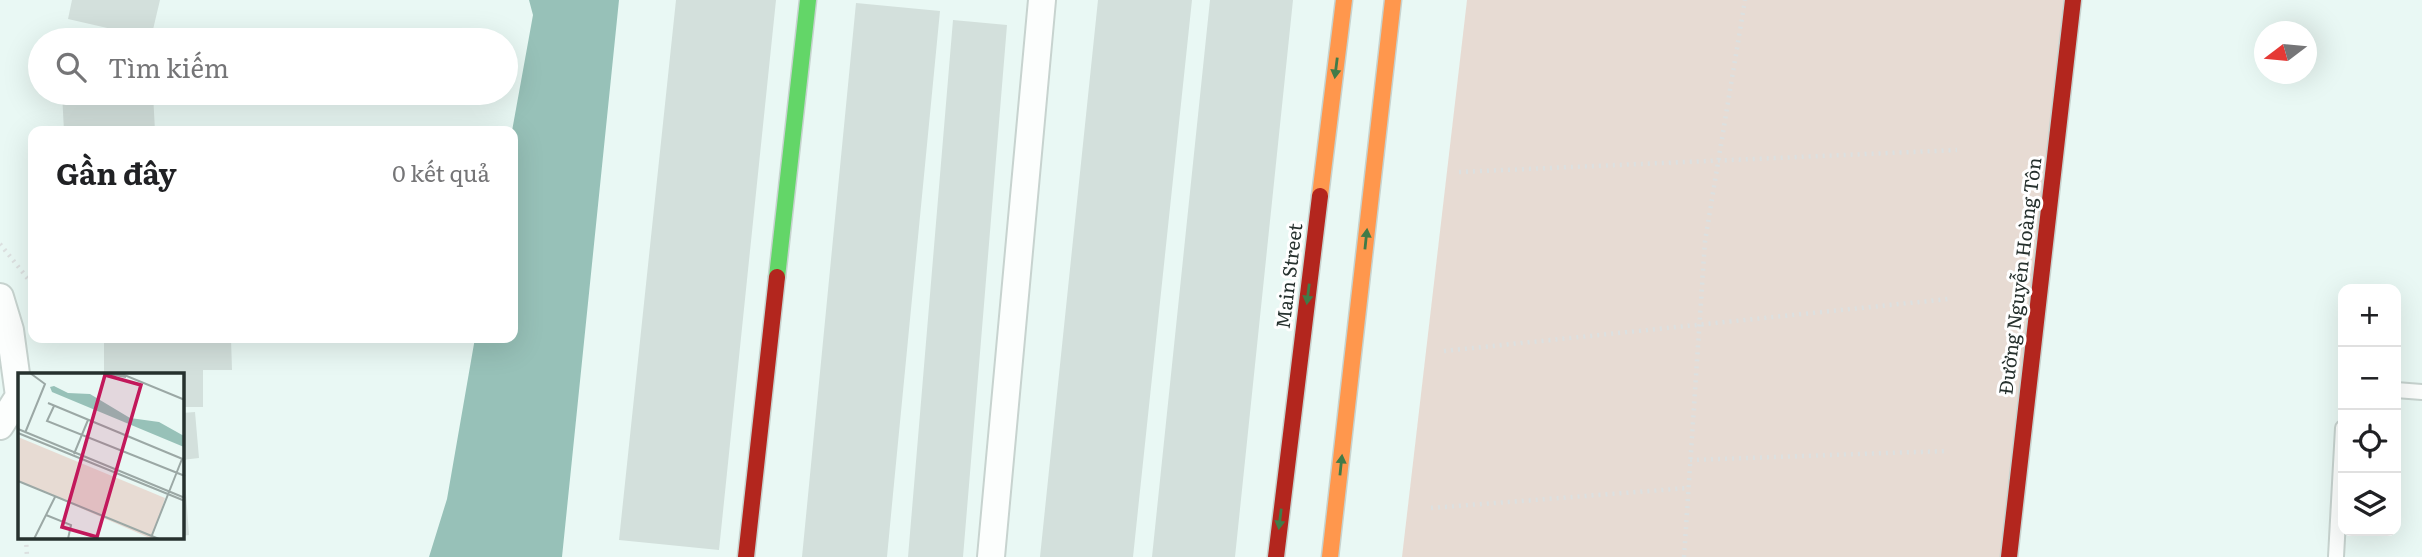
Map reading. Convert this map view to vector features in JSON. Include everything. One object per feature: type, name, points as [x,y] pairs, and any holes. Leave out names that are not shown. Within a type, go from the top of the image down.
[{"type":"street","points":[[746,557],[808,0]]},
{"type":"street","points":[[991,557],[1042,0]]},
{"type":"street","name":"Main Street","points":[[1276,557],[1344,0]]},
{"type":"street","points":[[1330,557],[1393,0]]},
{"type":"street","name":"Đường Nguyễn Hoàng Tôn","points":[[2009,557],[2073,0]]},
{"type":"street","points":[[0,297],[10,330],[18,389]]},
{"type":"street","points":[[0,426],[18,398]]},
{"type":"lane","points":[[2401,391],[2422,393]]},
{"type":"lane","points":[[2336,557],[2341,473]]},
{"type":"path","points":[[1684,557],[1705,241],[1745,0]]},
{"type":"path","points":[[1459,172],[1957,150]]},
{"type":"path","points":[[0,244],[28,279]]},
{"type":"path","points":[[1444,351],[1948,299]]},
{"type":"path","points":[[1690,460],[1946,451]]},
{"type":"path","points":[[1431,508],[1689,488]]},
{"type":"shaded area","points":[[529,0],[619,0],[562,557],[429,557],[447,499],[474,343],[518,343],[518,126],[513,126],[533,15]]},
{"type":"shaded area","points":[[1467,0],[2073,0],[2009,557],[1402,557]]},
{"type":"building","points":[[72,0],[160,0],[153,28],[107,28],[68,19]]},
{"type":"building","points":[[676,0],[776,0],[719,550],[619,540]]},
{"type":"building","points":[[1098,0],[1192,0],[1133,557],[1040,557]]},
{"type":"building","points":[[1210,0],[1293,0],[1235,557],[1152,557]]},
{"type":"building","points":[[856,3],[940,11],[887,557],[802,557]]},
{"type":"building","points":[[953,20],[1007,25],[963,557],[908,557]]},
{"type":"building","points":[[63,105],[154,105],[155,126],[64,126]]},
{"type":"building","points":[[104,343],[231,343],[232,370],[203,370],[203,407],[184,407],[184,373],[104,373]]},
{"type":"building","points":[[195,412],[199,458],[184,460],[184,413]]},
{"type":"building","points":[[184,480],[185,480],[189,535],[184,536]]},
{"type":"traffic: fast","points":[[777,277],[808,0]]},
{"type":"traffic: slow","points":[[1320,196],[1344,0]]},
{"type":"traffic: slow","points":[[1330,557],[1393,0]]},
{"type":"traffic: jam","points":[[2009,557],[2073,0]]},
{"type":"traffic: jam","points":[[1276,557],[1320,196]]},
{"type":"traffic: jam","points":[[746,557],[777,277]]}]
